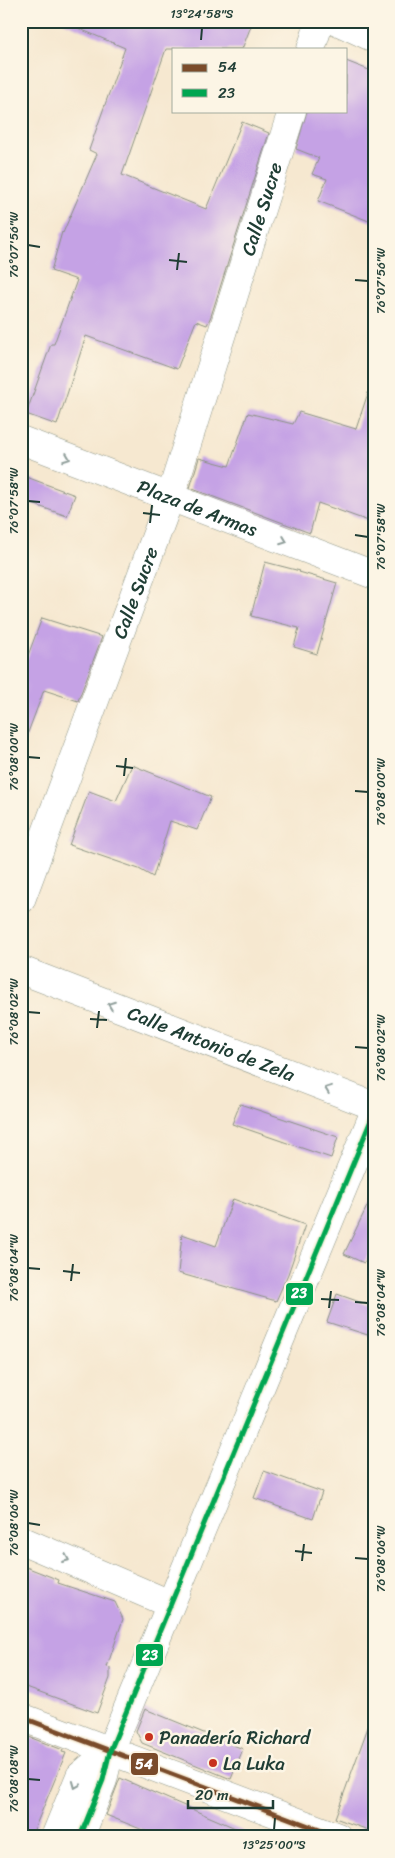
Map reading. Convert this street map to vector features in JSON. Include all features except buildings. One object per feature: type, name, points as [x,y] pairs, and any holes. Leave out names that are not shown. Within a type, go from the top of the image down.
[{"type":"main road","points":[[312,48],[320,21]]},
{"type":"main road","points":[[337,21],[374,38]]},
{"type":"main road","name":"Calle Sucre","points":[[21,900],[29,855],[170,498],[292,112]]},
{"type":"main road","name":"Plaza de Armas","points":[[21,440],[374,575]]},
{"type":"main road","name":"Calle Antonio de Zela","points":[[21,970],[374,1106]]},
{"type":"main road","points":[[80,1837],[103,1780],[110,1751],[374,1113]]},
{"type":"main road","points":[[21,1540],[170,1604]]},
{"type":"main road","points":[[21,1718],[338,1837]]},
{"type":"main road","points":[[55,1837],[80,1776],[110,1751]]},
{"type":"transit line","name":"23","points":[[80,1837],[103,1780],[110,1751],[374,1113]]},
{"type":"transit line","name":"54","points":[[21,1717],[338,1837]]},
{"type":"place","name":"Panadería Richard","points":[[149,1737]]},
{"type":"place","name":"La Luka","points":[[213,1763]]}]
